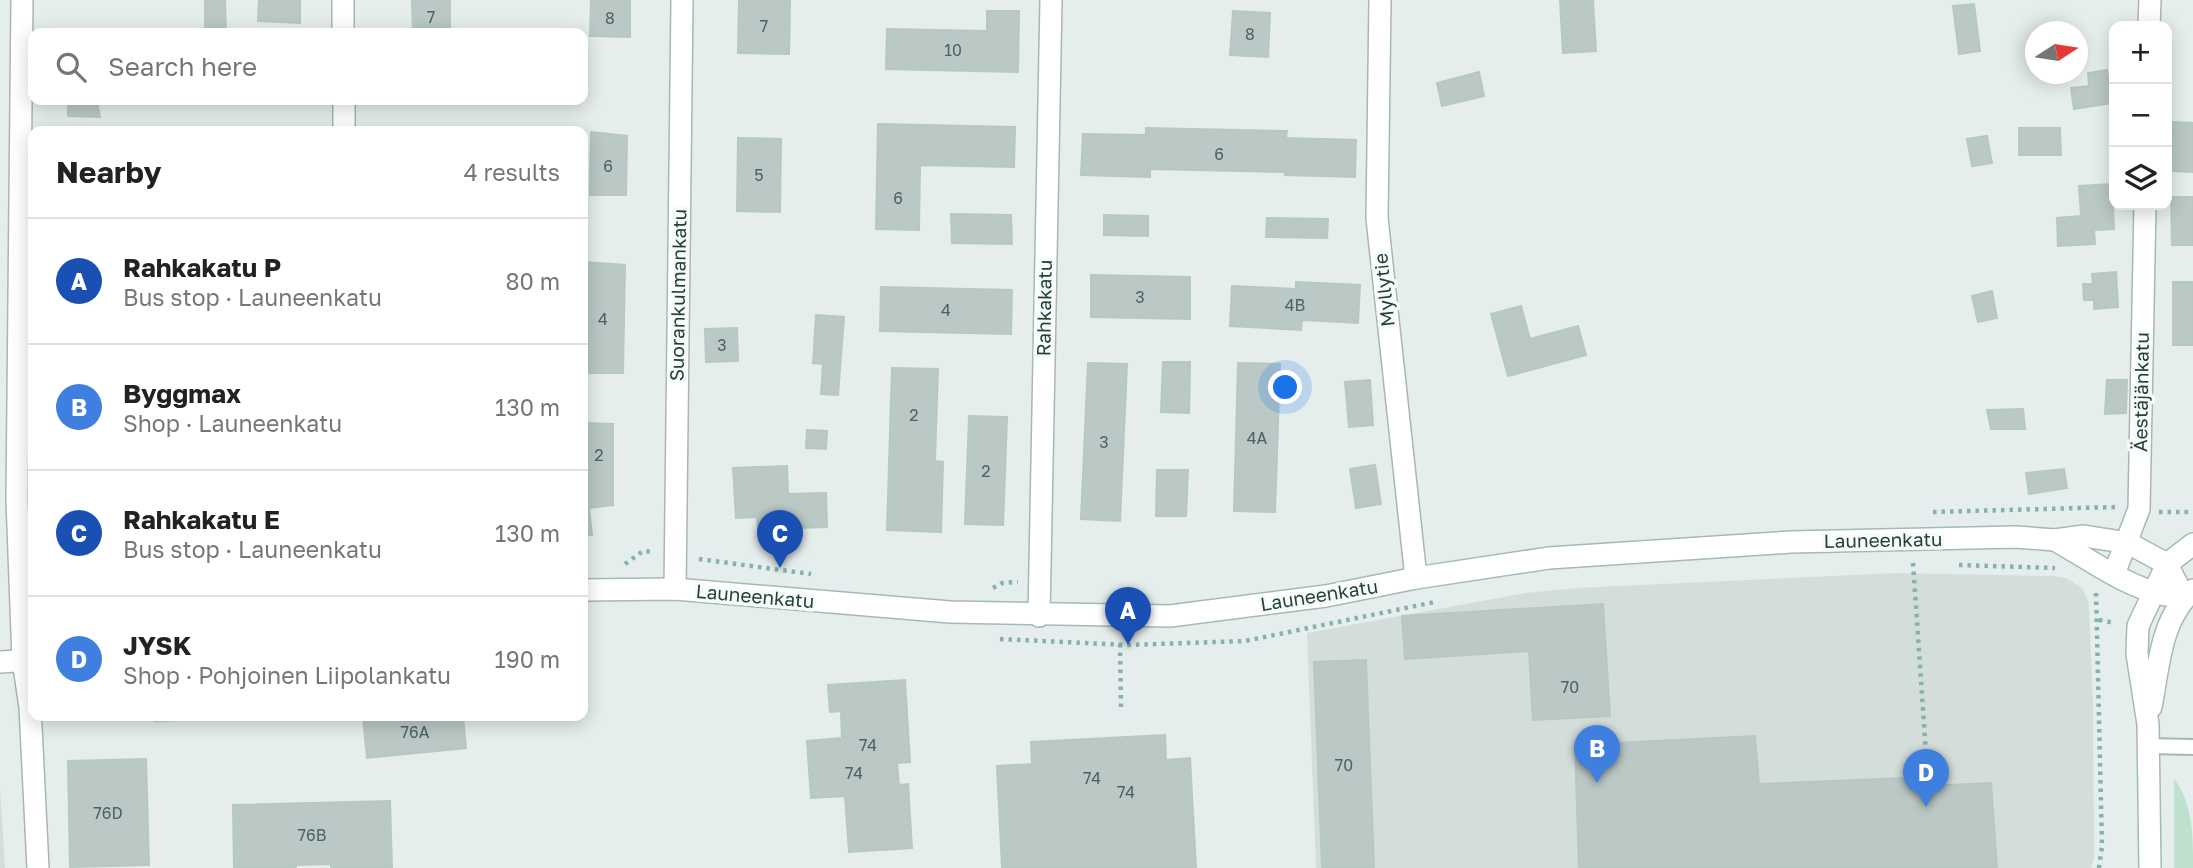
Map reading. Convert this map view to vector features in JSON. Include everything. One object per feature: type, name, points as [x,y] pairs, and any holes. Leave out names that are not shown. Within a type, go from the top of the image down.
[{"type":"street","points":[[0,662],[28,660],[17,499],[22,0]]},
{"type":"street","points":[[343,0],[343,28]]},
{"type":"street","name":"Suorankulmankatu","points":[[675,589],[682,0]]},
{"type":"street","name":"Rahkakatu","points":[[1038,615],[1051,0]]},
{"type":"street","name":"Myllytie","points":[[1380,0],[1377,218],[1416,578]]},
{"type":"street","points":[[2149,21],[2150,0]]},
{"type":"street","points":[[344,105],[344,126]]},
{"type":"street","name":"Äestäjänkatu","points":[[2114,574],[2139,509],[2146,210]]},
{"type":"street","name":"Launeenkatu","points":[[588,590],[675,589],[950,612],[1170,616],[1326,596],[1416,578],[1549,558],[1791,542],[2016,537],[2055,540],[2084,536],[2128,543],[2166,564]]},
{"type":"street","name":"Launeenkatu","points":[[2055,540],[2151,592],[2189,594]]},
{"type":"street","points":[[2150,868],[2148,724],[2137,654],[2138,626],[2151,592],[2166,564],[2193,544]]},
{"type":"street","points":[[2148,724],[2165,631],[2189,594],[2166,564]]},
{"type":"street","points":[[31,721],[38,868]]},
{"type":"lane","points":[[2148,746],[2193,747]]},
{"type":"path","points":[[1927,513],[2126,505],[2186,515],[2193,512]]},
{"type":"path","points":[[617,564],[629,564],[643,551],[675,552],[691,553],[702,560],[772,567],[818,576]]},
{"type":"path","points":[[2080,554],[2077,571],[2091,583],[2098,596],[2102,846],[2099,868]]},
{"type":"path","points":[[1913,563],[1927,768]]},
{"type":"path","points":[[990,590],[1010,582],[1039,585]]},
{"type":"path","points":[[1120,644],[1121,707]]},
{"type":"shaded area","points":[[1896,573],[2051,576],[2066,578],[2082,588],[2089,603],[2093,704],[2094,859],[2091,868],[1316,868],[1307,633],[1526,593],[1576,588]]},
{"type":"shaded area","points":[[0,786],[5,868],[0,868]]},
{"type":"green space","points":[[2174,779],[2188,810],[2193,868],[2174,868]]},
{"type":"building","points":[[205,0],[225,0],[226,28],[205,28]]},
{"type":"building","points":[[259,0],[300,0],[300,23],[258,21]]},
{"type":"building","points":[[412,0],[450,0],[450,28],[413,28]]},
{"type":"building","points":[[591,0],[630,0],[630,37],[590,36]]},
{"type":"building","points":[[739,0],[790,0],[789,54],[738,53]]},
{"type":"building","points":[[1560,0],[1593,0],[1596,51],[1563,53]]},
{"type":"building","points":[[1974,4],[1980,51],[1959,54],[1953,6]]},
{"type":"building","points":[[987,11],[1019,11],[1018,72],[886,69],[887,29],[987,31]]},
{"type":"building","points":[[1233,11],[1270,13],[1268,57],[1230,55]]},
{"type":"building","points":[[2107,70],[2109,103],[2074,109],[2071,88],[2089,86],[2088,73]]},
{"type":"building","points":[[1479,72],[1484,96],[1442,106],[1437,83]]},
{"type":"building","points":[[68,105],[98,105],[100,117],[68,116]]},
{"type":"building","points":[[2173,122],[2193,123],[2193,172],[2172,171]]},
{"type":"building","points":[[878,124],[1015,127],[1014,167],[920,165],[919,230],[876,229]]},
{"type":"building","points":[[1146,128],[1287,131],[1286,138],[1356,140],[1355,177],[1285,175],[1285,172],[1150,169],[1150,177],[1081,175],[1083,134],[1146,135]]},
{"type":"building","points":[[2019,128],[2060,128],[2061,155],[2019,155]]},
{"type":"building","points":[[591,132],[627,136],[626,195],[590,195]]},
{"type":"building","points":[[1987,136],[1992,163],[1972,166],[1967,139]]},
{"type":"building","points":[[738,138],[781,139],[780,212],[737,211]]},
{"type":"building","points":[[2109,184],[2109,210],[2113,210],[2114,229],[2094,230],[2095,244],[2058,246],[2057,218],[2081,216],[2079,186]]},
{"type":"building","points":[[2172,197],[2193,197],[2193,245],[2172,245]]},
{"type":"building","points":[[951,214],[1011,215],[1012,244],[952,243]]},
{"type":"building","points":[[1104,215],[1148,216],[1148,236],[1104,235]]},
{"type":"building","points":[[1267,218],[1328,219],[1327,238],[1266,237]]},
{"type":"building","points":[[588,262],[625,265],[623,373],[588,373]]},
{"type":"building","points":[[2116,272],[2118,307],[2094,309],[2094,300],[2084,300],[2083,284],[2093,284],[2092,274]]},
{"type":"building","points":[[1091,275],[1190,277],[1190,319],[1091,317]]},
{"type":"building","points":[[1296,282],[1360,285],[1358,323],[1302,320],[1301,330],[1230,326],[1232,286],[1296,289]]},
{"type":"building","points":[[2173,282],[2193,282],[2193,345],[2173,345]]},
{"type":"building","points":[[881,287],[1012,290],[1011,334],[880,331]]},
{"type":"building","points":[[1992,291],[1997,318],[1978,322],[1972,296]]},
{"type":"building","points":[[1521,306],[1530,339],[1578,326],[1586,355],[1508,376],[1491,314]]},
{"type":"building","points":[[816,315],[844,317],[838,395],[821,394],[823,364],[813,363]]},
{"type":"building","points":[[737,328],[738,361],[706,362],[705,329]]},
{"type":"building","points":[[1163,362],[1190,362],[1189,413],[1161,412]]},
{"type":"building","points":[[1088,363],[1127,364],[1120,521],[1081,519]]},
{"type":"building","points":[[1238,363],[1280,364],[1275,512],[1234,511]]},
{"type":"building","points":[[892,368],[938,369],[935,461],[943,462],[941,532],[887,530]]},
{"type":"building","points":[[1370,380],[1373,425],[1349,427],[1345,382]]},
{"type":"building","points":[[2107,380],[2127,380],[2126,413],[2105,414]]},
{"type":"building","points":[[2023,409],[2025,429],[1991,429],[1987,410]]},
{"type":"building","points":[[969,416],[1007,417],[1003,525],[965,524]]},
{"type":"building","points":[[588,423],[613,424],[613,505],[589,508],[592,535],[588,535]]},
{"type":"building","points":[[807,430],[827,431],[826,449],[806,448]]},
{"type":"building","points":[[1375,465],[1381,504],[1356,508],[1350,469]]},
{"type":"building","points":[[787,466],[788,494],[826,493],[827,527],[758,529],[757,517],[736,518],[733,468]]},
{"type":"building","points":[[2064,469],[2067,488],[2029,494],[2026,473]]},
{"type":"building","points":[[1157,470],[1188,470],[1186,516],[1156,516]]},
{"type":"building","points":[[1603,604],[1610,716],[1533,720],[1529,651],[1405,659],[1402,616]]},
{"type":"building","points":[[1366,660],[1374,868],[1322,868],[1314,662]]},
{"type":"building","points":[[905,680],[910,762],[897,763],[899,785],[908,784],[912,848],[849,852],[845,796],[811,798],[807,741],[842,738],[841,711],[830,712],[828,685]]},
{"type":"building","points":[[363,721],[463,721],[466,748],[367,758]]},
{"type":"building","points":[[1165,735],[1166,760],[1190,758],[1196,868],[1002,868],[997,766],[1032,764],[1031,742]]},
{"type":"building","points":[[1755,736],[1759,784],[1927,777],[1927,786],[1991,783],[1997,868],[1579,868],[1575,745]]},
{"type":"building","points":[[146,759],[149,865],[70,867],[68,761]]},
{"type":"building","points":[[390,801],[392,868],[331,868],[331,864],[296,865],[296,868],[234,868],[233,805]]},
{"type":"place","name":"Rahkakatu E","points":[[780,568]]},
{"type":"place","name":"Rahkakatu P","points":[[1128,645]]},
{"type":"place","name":"Byggmax","points":[[1597,783]]},
{"type":"place","name":"JYSK","points":[[1926,807]]}]
